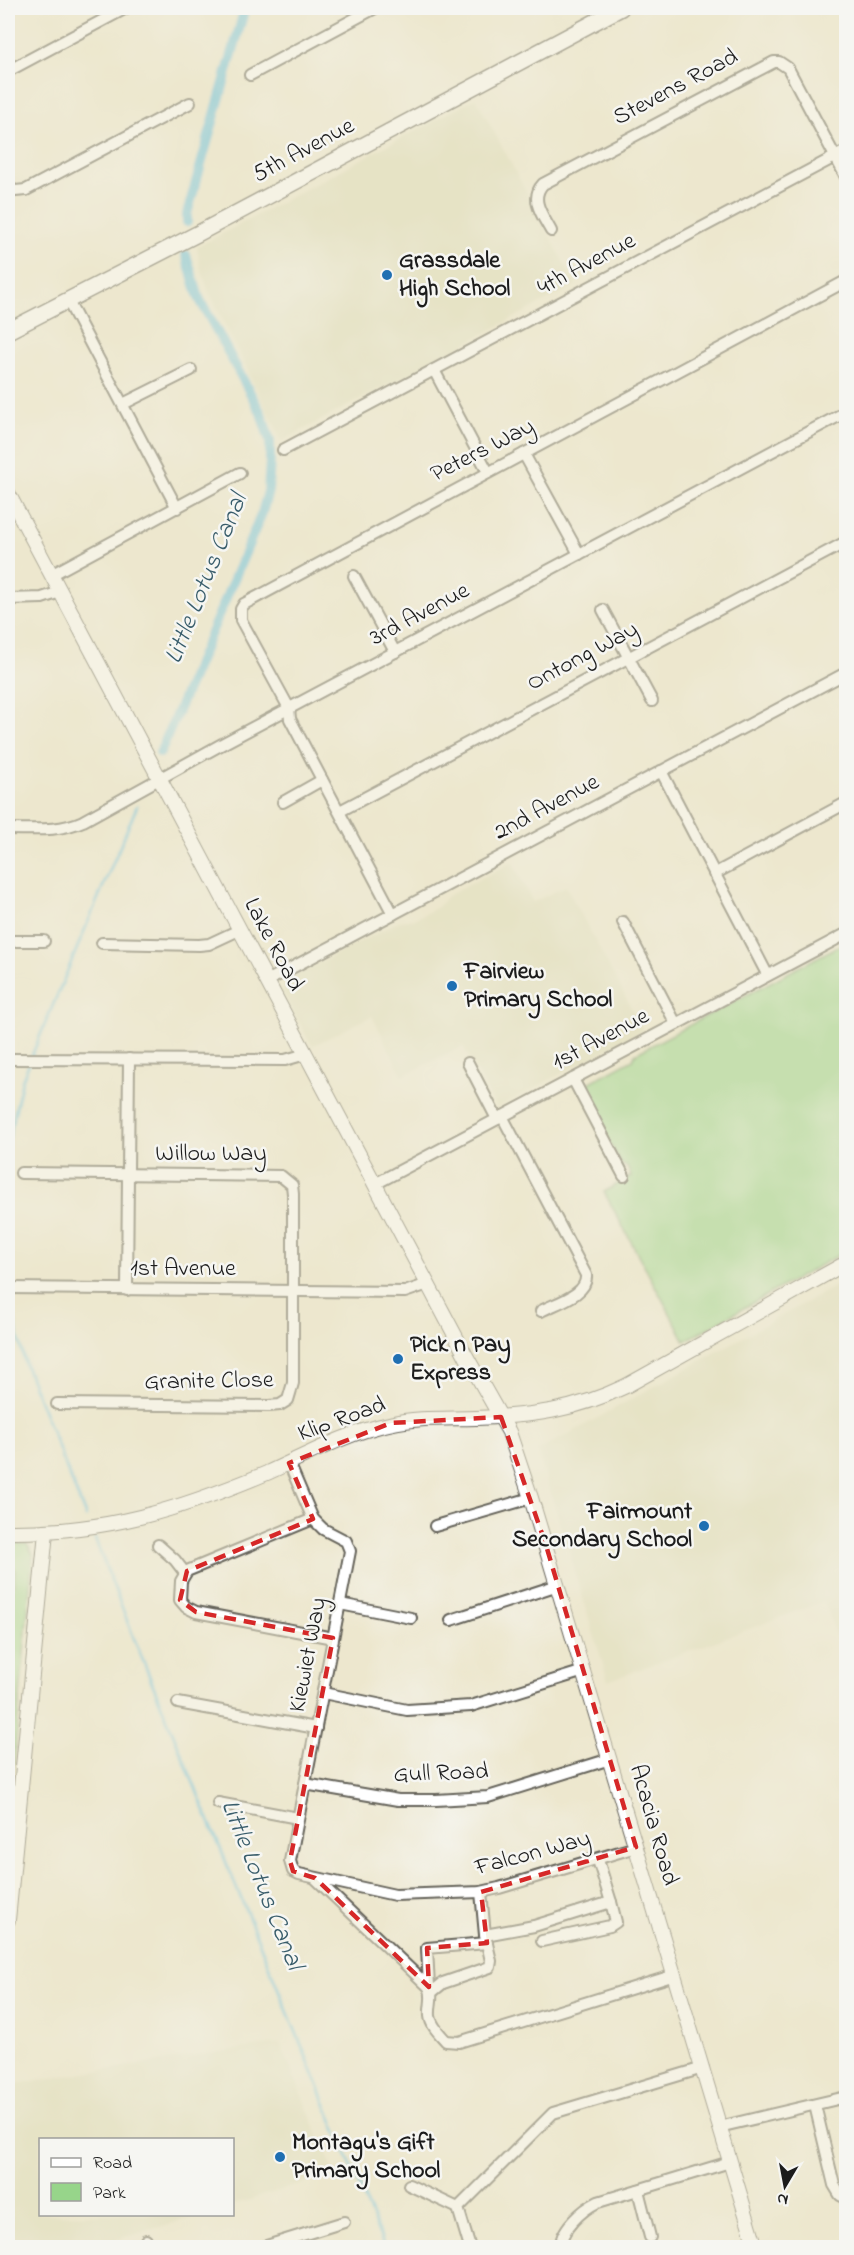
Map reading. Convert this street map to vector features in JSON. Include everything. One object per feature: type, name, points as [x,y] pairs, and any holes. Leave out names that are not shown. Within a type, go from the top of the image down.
[{"type":"main road","name":"5th Avenue","points":[[8,331],[199,233],[621,8]]},
{"type":"street","points":[[8,71],[126,8]]},
{"type":"street","points":[[250,75],[375,8]]},
{"type":"street","name":"Stevens Road","points":[[551,231],[536,199],[538,189],[543,184],[769,63],[779,62],[788,68],[836,156]]},
{"type":"street","points":[[8,187],[15,191],[26,190],[190,103]]},
{"type":"street","name":"4th Avenue","points":[[283,450],[846,151]]},
{"type":"street","points":[[836,156],[846,177]]},
{"type":"street","name":"Peters Way","points":[[289,708],[241,620],[241,609],[244,604],[846,281]]},
{"type":"street","points":[[68,301],[177,508]]},
{"type":"street","points":[[123,404],[191,370]]},
{"type":"street","points":[[434,370],[488,472]]},
{"type":"street","name":"3rd Avenue","points":[[8,829],[55,829],[75,825],[289,708],[846,412]]},
{"type":"street","points":[[524,454],[579,555]]},
{"type":"street","points":[[51,575],[240,473]]},
{"type":"street","name":"Lake Road","points":[[8,493],[239,930],[501,1417]]},
{"type":"street","name":"Ontong Way","points":[[340,811],[846,542]]},
{"type":"street","points":[[354,576],[395,652]]},
{"type":"street","points":[[8,599],[42,598],[60,592]]},
{"type":"street","points":[[603,610],[652,700]]},
{"type":"street","name":"2nd Avenue","points":[[267,981],[846,673]]},
{"type":"street","points":[[289,708],[290,719],[393,914]]},
{"type":"street","points":[[661,771],[767,974]]},
{"type":"street","points":[[284,802],[322,780]]},
{"type":"street","points":[[714,873],[846,803]]},
{"type":"street","points":[[623,922],[676,1024]]},
{"type":"street","points":[[102,943],[199,945],[209,944],[239,930]]},
{"type":"street","name":"1st Avenue","points":[[375,1184],[846,934]]},
{"type":"street","points":[[8,941],[44,941]]},
{"type":"street","points":[[8,1059],[285,1060],[306,1053]]},
{"type":"street","points":[[127,1290],[129,1059]]},
{"type":"street","points":[[468,1063],[587,1279],[582,1290],[541,1311]]},
{"type":"street","points":[[573,1079],[624,1176]]},
{"type":"street","name":"Willow Way","points":[[21,1173],[281,1176],[292,1185],[293,1194],[293,1290]]},
{"type":"street","name":"Klip Road","points":[[8,1532],[46,1532],[103,1526],[196,1502],[345,1438],[391,1423],[430,1419],[501,1417],[566,1409],[605,1396],[846,1263]]},
{"type":"street","name":"1st Avenue","points":[[10,1288],[405,1292],[428,1284]]},
{"type":"street","name":"Granite Close","points":[[57,1404],[280,1405],[288,1400],[293,1383],[293,1290]]},
{"type":"street","name":"Acacia Road","points":[[501,1417],[509,1432],[558,1585],[756,2247]]},
{"type":"street","points":[[289,1463],[313,1519],[196,1566],[185,1573],[181,1581],[180,1600],[186,1607],[196,1612],[333,1638]]},
{"type":"street","points":[[435,1526],[531,1498]]},
{"type":"street","name":"Kiewiet Way","points":[[298,1874],[293,1871],[290,1861],[350,1546],[346,1541],[323,1529],[313,1519]]},
{"type":"street","points":[[8,1920],[46,1532]]},
{"type":"street","points":[[158,1545],[175,1560],[185,1573]]},
{"type":"street","points":[[451,1620],[558,1585]]},
{"type":"street","points":[[340,1604],[411,1618]]},
{"type":"street","points":[[323,1693],[407,1710],[455,1709],[584,1671]]},
{"type":"street","points":[[178,1703],[316,1728]]},
{"type":"street","name":"Gull Road","points":[[305,1784],[398,1800],[488,1797],[610,1759]]},
{"type":"street","points":[[218,1803],[298,1818]]},
{"type":"street","name":"Falcon Way","points":[[298,1874],[395,1894],[481,1892],[598,1860],[636,1847]]},
{"type":"street","points":[[542,1941],[610,1926],[616,1922],[598,1860]]},
{"type":"street","points":[[315,1878],[430,1989]]},
{"type":"street","points":[[430,1989],[489,1968],[491,1961],[481,1892]]},
{"type":"street","points":[[611,1902],[486,1939],[427,1948],[432,2024],[446,2041],[459,2042],[675,1976]]},
{"type":"street","points":[[458,2208],[553,2113],[703,2068]]},
{"type":"street","points":[[719,2127],[846,2097]]},
{"type":"street","points":[[814,2105],[834,2185],[840,2195],[846,2198]]},
{"type":"street","points":[[561,2247],[561,2237],[565,2230],[590,2206],[730,2162]]},
{"type":"street","points":[[409,2185],[458,2208],[470,2247]]},
{"type":"street","points":[[638,2190],[650,2237]]},
{"type":"street","points":[[260,2247],[344,2222]]},
{"type":"highlighted area","points":[[501,1417],[545,1542],[636,1847],[481,1892],[487,1943],[427,1948],[429,1987],[315,1878],[293,1871],[290,1861],[333,1638],[196,1612],[180,1600],[187,1571],[313,1519],[289,1463],[391,1423]]},
{"type":"shaded area","name":"Grassdale High School","points":[[476,98],[576,285],[282,441],[209,292],[200,266],[197,247]]},
{"type":"shaded area","name":"Fairview Primary School","points":[[512,862],[533,902],[566,886],[643,1030],[497,1108],[463,1046],[403,1076],[372,1016],[312,1046],[282,992],[287,980],[399,921],[414,919],[438,907],[447,896]]},
{"type":"shaded area","name":"Fairmount Secondary School","points":[[846,1280],[846,1662],[824,1601],[608,1681],[538,1451]]},
{"type":"shaded area","name":"Montagu's Gift Primary School","points":[[280,2043],[335,2174],[234,2205],[234,2138],[39,2138],[39,2216],[198,2216],[92,2247],[10,2247],[8,2085]]},
{"type":"green space","points":[[846,942],[846,1251],[685,1341],[604,1192],[631,1176],[627,1167],[621,1164],[581,1089],[633,1059],[635,1054]]},
{"type":"green space","points":[[8,1543],[27,1544],[33,1554],[8,1828],[8,1640],[15,1569],[8,1560]]},
{"type":"waterway","name":"Little Lotus Canal","points":[[187,222],[187,214],[245,8]]},
{"type":"waterway","name":"Little Lotus Canal","points":[[160,753],[262,513],[268,491],[270,461],[270,441],[261,413],[199,298],[186,255]]},
{"type":"waterway","name":"Little Lotus Canal","points":[[32,1055],[137,806]]},
{"type":"waterway","name":"Little Lotus Canal","points":[[8,1143],[22,1081],[30,1061]]},
{"type":"waterway","name":"Little Lotus Canal","points":[[8,1297],[26,1367],[86,1517]]},
{"type":"waterway","name":"Little Lotus Canal","points":[[95,1539],[385,2248]]},
{"type":"place","name":"Grassdale High School","points":[[387,275]]},
{"type":"place","name":"Fairview Primary School","points":[[452,986]]},
{"type":"place","name":"Pick n Pay Express","points":[[398,1359]]},
{"type":"place","name":"Fairmount Secondary School","points":[[704,1526]]},
{"type":"place","name":"Montagu's Gift Primary School","points":[[280,2157]]}]
